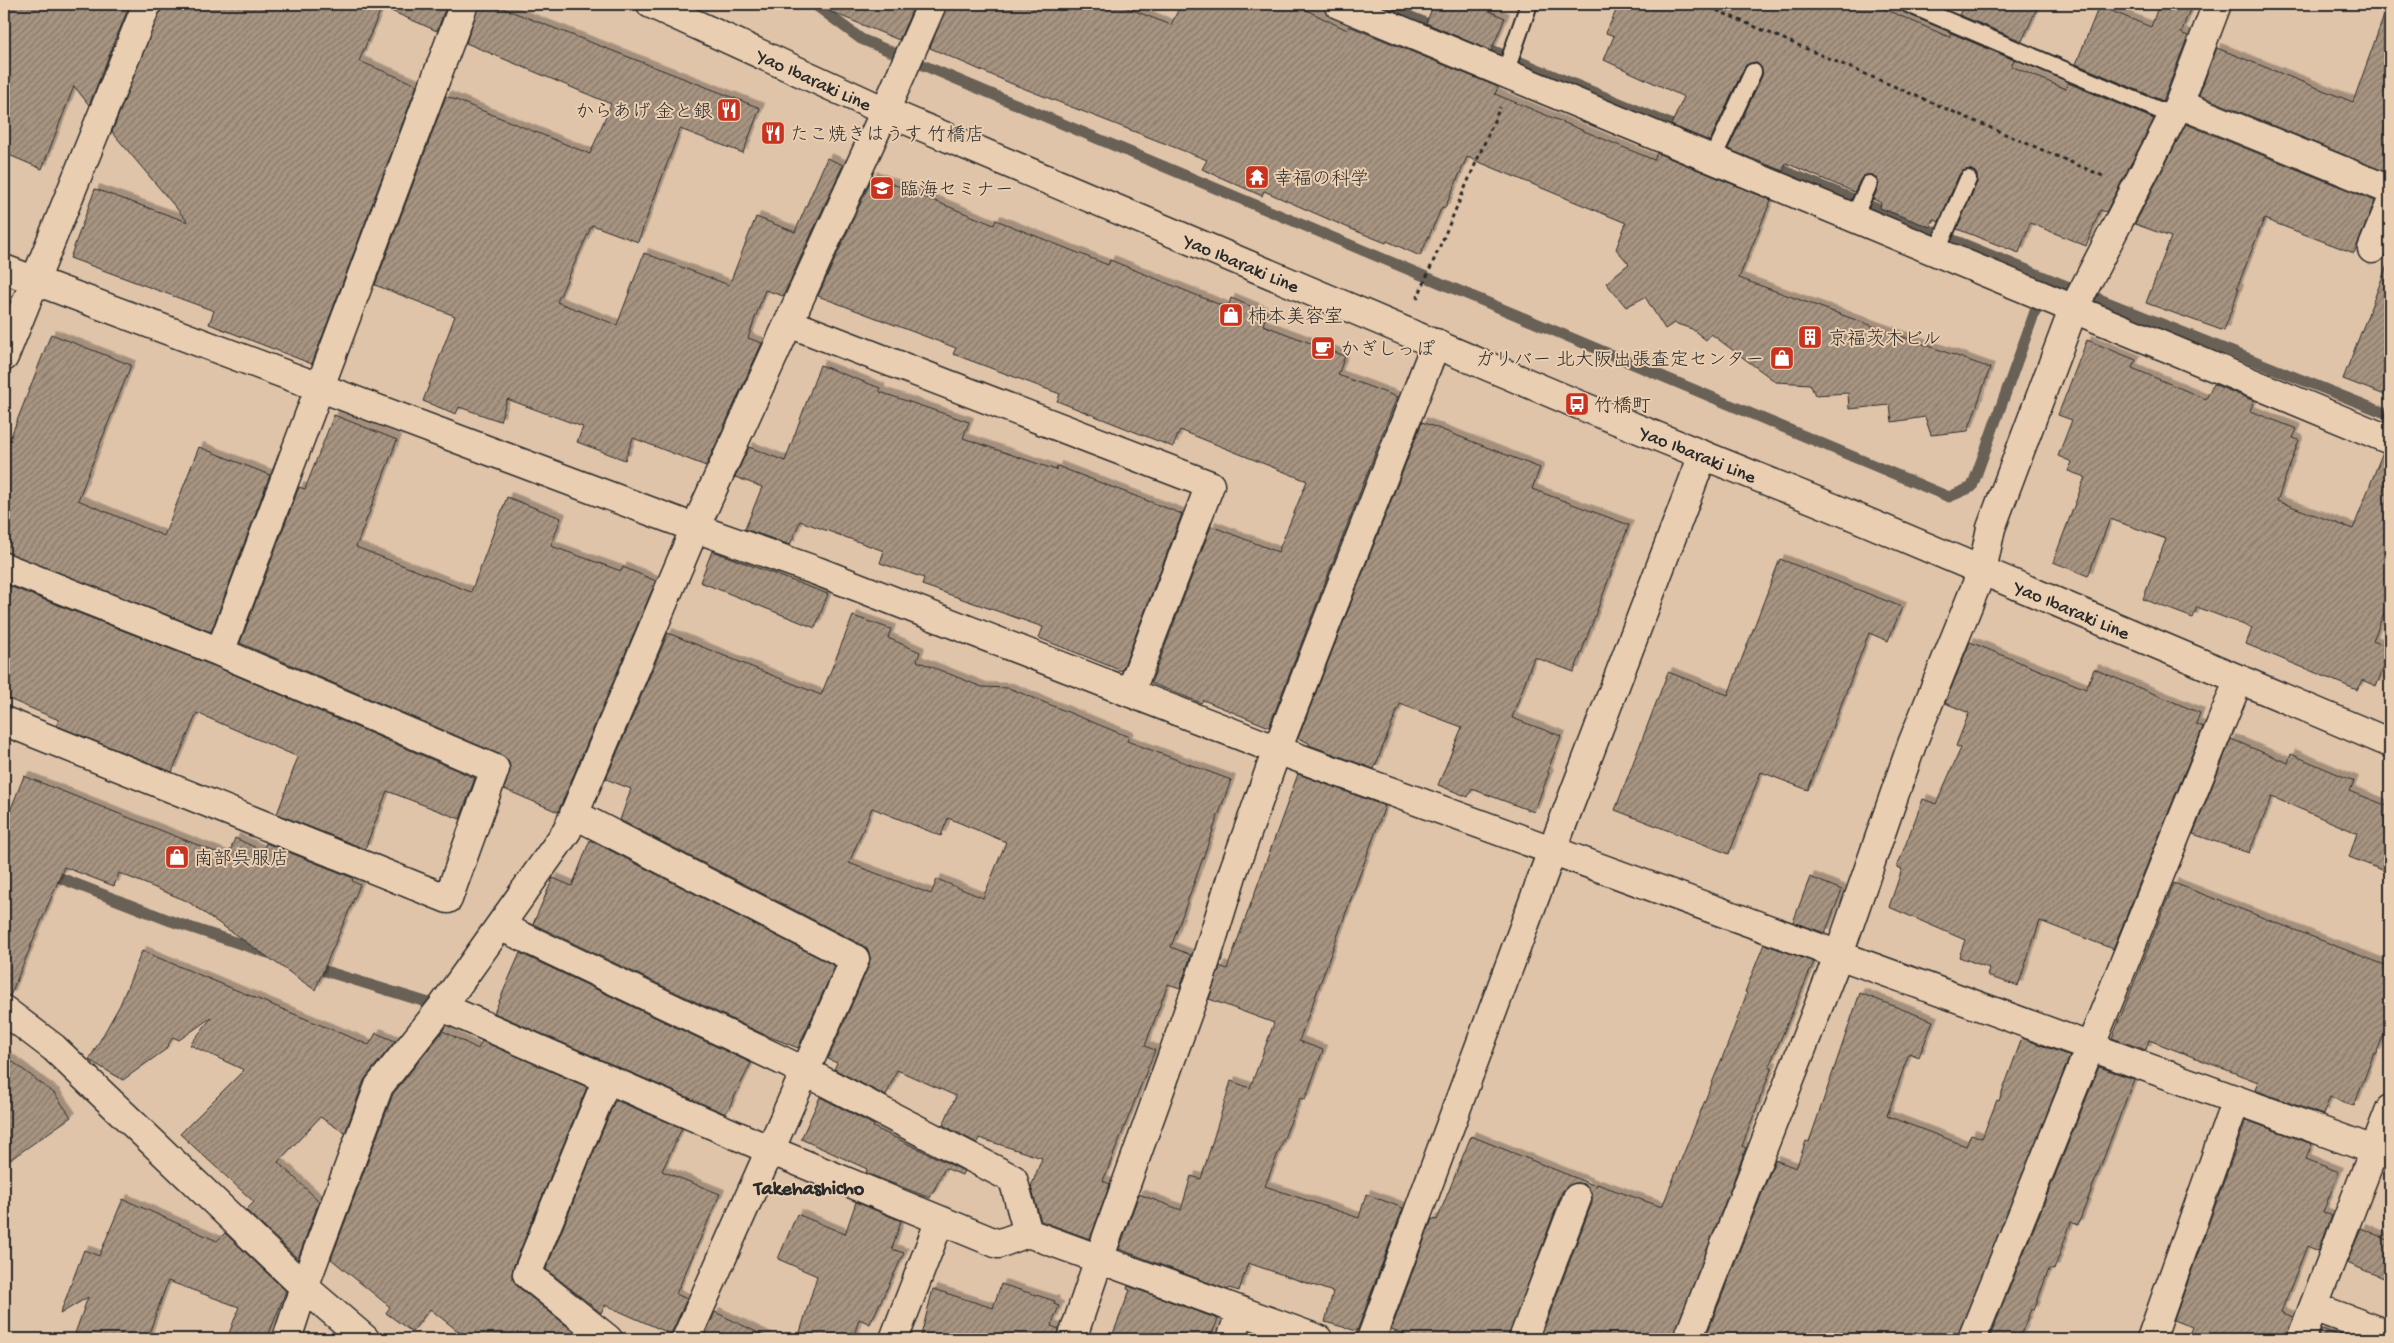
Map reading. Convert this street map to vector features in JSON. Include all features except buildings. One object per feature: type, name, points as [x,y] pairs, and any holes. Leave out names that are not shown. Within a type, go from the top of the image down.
[{"type":"street","points":[[4,358],[147,4]]},
{"type":"street","points":[[220,652],[464,4]]},
{"type":"street","name":"Yao Ibaraki Line","points":[[651,4],[885,110],[1577,404],[1834,508],[2390,743]]},
{"type":"street","points":[[287,1339],[304,1287],[379,1086],[442,1007],[567,831],[695,528],[932,4]]},
{"type":"street","points":[[1338,4],[1510,66],[1717,149],[1861,202],[1942,240],[2031,293],[2074,301],[2390,440]]},
{"type":"street","points":[[1688,1339],[1839,954],[1912,744],[1982,571],[1991,528],[2074,301],[2135,190],[2176,110],[2217,4]]},
{"type":"street","points":[[2176,110],[2390,190]]},
{"type":"street","points":[[2372,249],[2390,205]]},
{"type":"street","points":[[4,269],[695,528],[817,571],[1277,750],[2383,1154]]},
{"type":"street","points":[[789,323],[1210,485],[1130,693]]},
{"type":"street","points":[[1072,1339],[1098,1259],[1201,976],[1233,872],[1277,750],[1436,343]]},
{"type":"street","points":[[1371,1339],[1552,851],[1702,455]]},
{"type":"street","points":[[4,567],[220,652],[495,769],[448,899],[4,722]]},
{"type":"street","points":[[1972,1339],[2239,679]]},
{"type":"street","points":[[574,814],[855,959],[686,1339]]},
{"type":"street","points":[[500,926],[804,1071],[1013,1178],[1028,1233]]},
{"type":"street","points":[[442,1007],[770,1150],[998,1244],[1028,1233],[1318,1339]]},
{"type":"street","points":[[4,1010],[54,1048],[304,1287],[365,1339]]},
{"type":"street","points":[[607,1079],[527,1274],[608,1339]]},
{"type":"street","points":[[2151,1339],[2236,1100]]},
{"type":"street","points":[[2301,1339],[2383,1154],[2390,1109]]},
{"type":"street","points":[[1523,1339],[1577,1198]]},
{"type":"street","points":[[894,1339],[940,1220]]},
{"type":"street","points":[[2314,1307],[2385,1333],[2385,1339]]},
{"type":"street","points":[[1231,1339],[1241,1312]]},
{"type":"lane","points":[[1510,66],[1529,4]]},
{"type":"lane","points":[[1908,4],[2176,110]]},
{"type":"lane","points":[[1717,149],[1753,72]]},
{"type":"lane","points":[[1942,240],[1968,180]]},
{"type":"path","points":[[1702,4],[2135,190]]},
{"type":"path","points":[[1404,329],[1510,66]]},
{"type":"waterway","points":[[814,4],[861,39],[1949,497],[1972,487],[2047,278],[2390,415]]},
{"type":"waterway","points":[[1380,4],[1685,130]]},
{"type":"waterway","points":[[1770,165],[2047,278]]},
{"type":"waterway","points":[[45,872],[171,921],[268,953]]},
{"type":"waterway","points":[[309,966],[442,1007]]},
{"type":"place","name":"からあげ 金と銀","points":[[729,110]]},
{"type":"place","name":"たこ焼きはうす 竹橋店","points":[[773,133]]},
{"type":"place","name":"幸福の科学","points":[[1257,177]]},
{"type":"place","name":"臨海セミナー","points":[[882,188]]},
{"type":"place","name":"柿本美容室","points":[[1231,315]]},
{"type":"place","name":"京福茨木ビル","points":[[1810,337]]},
{"type":"place","name":"かぎしっぽ","points":[[1323,348]]},
{"type":"place","name":"ガリバー 北大阪出張査定センター","points":[[1782,358]]},
{"type":"place","name":"竹橋町","points":[[1577,404]]},
{"type":"place","name":"南部呉服店","points":[[177,857]]},
{"type":"district","name":"Takehashicho","points":[[809,1187]]}]
